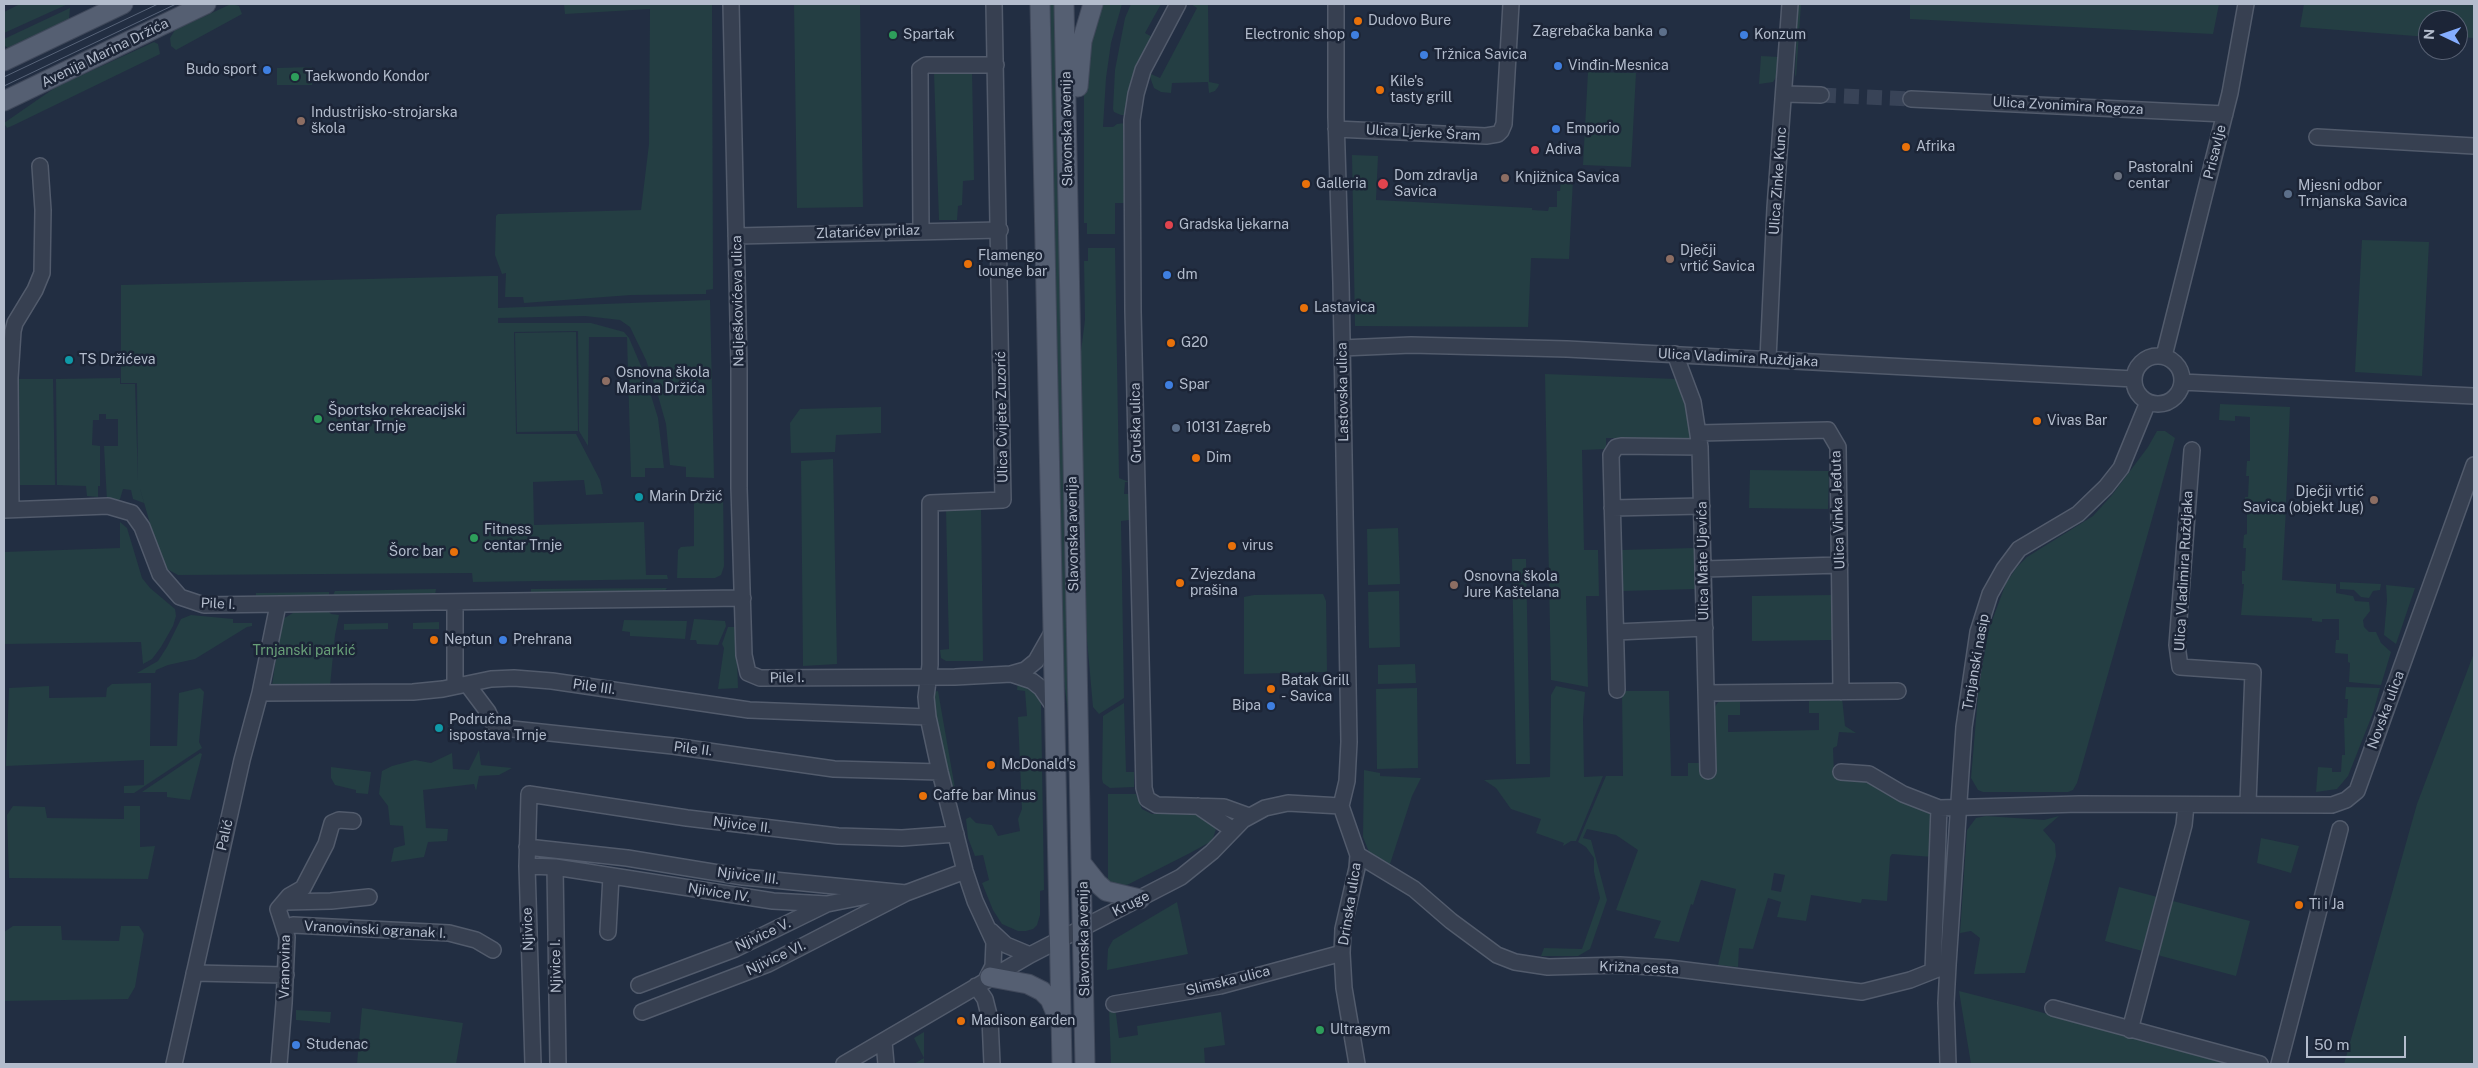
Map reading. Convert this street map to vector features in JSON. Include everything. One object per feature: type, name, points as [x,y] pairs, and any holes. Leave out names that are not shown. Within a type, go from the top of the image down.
[{"type":"main road","points":[[4,60],[123,4]]},
{"type":"main road","name":"Avenija Marina Držića","points":[[4,101],[206,4]]},
{"type":"main road","name":"Slavonska avenija","points":[[1040,4],[1062,1064]]},
{"type":"main road","name":"Slavonska avenija","points":[[1064,4],[1085,1064]]},
{"type":"main road","points":[[1068,194],[1072,185],[1077,160],[1078,62],[1087,20],[1094,4]]},
{"type":"main road","points":[[1082,864],[1106,891],[1140,899]]},
{"type":"main road","points":[[984,981],[1028,984],[1042,991],[1050,999],[1061,1024]]},
{"type":"street","name":"Nalješkovićeva ulica","points":[[731,4],[743,598]]},
{"type":"street","name":"Ulica Cvijete Zuzorić","points":[[928,676],[930,664],[930,503],[1003,500],[1000,230],[994,4]]},
{"type":"street","name":"Gruška ulica","points":[[1178,4],[1144,70],[1136,94],[1132,120],[1145,791],[1147,798],[1152,804],[1224,807],[1249,816]]},
{"type":"street","name":"Lastovska ulica","points":[[1336,4],[1336,129],[1350,742],[1346,781],[1340,806]]},
{"type":"street","name":"Ulica Ljerke Šram","points":[[1336,129],[1486,136],[1498,134],[1504,124],[1511,4]]},
{"type":"street","name":"Ulica Zinke Kunc","points":[[1768,359],[1775,208],[1785,94],[1790,4]]},
{"type":"street","name":"Prisavlje","points":[[2164,356],[2225,114],[2246,4]]},
{"type":"street","points":[[921,231],[920,69],[926,65],[996,65]]},
{"type":"street","points":[[1785,94],[1821,95]]},
{"type":"street","name":"Ulica Zvonimira Rogoza","points":[[1911,99],[2225,114]]},
{"type":"street","points":[[2317,137],[2474,146]]},
{"type":"street","points":[[7,510],[13,331],[15,323],[35,290],[42,273],[43,210],[40,166]]},
{"type":"street","name":"Zlatarićev prilaz","points":[[736,236],[1000,230]]},
{"type":"street","name":"Ulica Vladimira Ruždjaka","points":[[1342,348],[1461,346],[1675,354],[2134,379]]},
{"type":"street","name":"Ulica Mate Ujevića","points":[[1675,354],[1693,402],[1699,440],[1708,771]]},
{"type":"street","points":[[2164,356],[2178,366],[2182,382],[2180,389],[2170,401],[2156,404],[2148,402],[2138,393],[2134,379],[2138,366],[2144,360],[2164,356]]},
{"type":"street","points":[[2182,382],[2474,396]]},
{"type":"street","name":"Trnjanski nasip","points":[[1948,1064],[1946,1026],[1948,965],[1959,808],[1971,675],[1978,632],[1990,594],[2004,568],[2019,549],[2078,514],[2106,487],[2121,468],[2148,402]]},
{"type":"street","name":"Ulica Vinka Jeđuta","points":[[1699,440],[1828,430],[1838,447],[1841,692]]},
{"type":"street","points":[[1617,690],[1611,455],[1616,447],[1699,440]]},
{"type":"street","name":"Ulica Vladimira Ruždjaka","points":[[2192,450],[2177,645],[2180,667],[2253,672],[2248,804]]},
{"type":"street","name":"Novska ulica","points":[[1959,808],[2079,804],[2332,805],[2346,800],[2357,790],[2474,465]]},
{"type":"street","name":"Pile I.","points":[[7,510],[108,506],[124,509],[138,519],[160,574],[180,597],[204,605],[743,598],[745,666],[748,673],[754,677],[928,676]]},
{"type":"street","points":[[1612,508],[1702,506]]},
{"type":"street","points":[[1704,569],[1840,565]]},
{"type":"street","points":[[455,602],[461,684]]},
{"type":"street","name":"Palić","points":[[174,1064],[242,760],[260,693],[278,605]]},
{"type":"street","points":[[1616,632],[1705,628]]},
{"type":"street","points":[[992,1064],[984,981],[994,966],[995,954],[990,930],[975,901],[940,772],[928,717],[926,697],[928,676],[1010,674],[1026,670],[1036,661],[1053,631]]},
{"type":"street","points":[[1010,674],[1032,681],[1041,688],[1054,707]]},
{"type":"street","name":"Pile III.","points":[[260,693],[413,692],[443,689],[491,679],[514,678],[552,681],[749,710],[928,717]]},
{"type":"street","name":"Pile II.","points":[[461,684],[488,712],[493,723],[503,728],[683,748],[834,769],[940,772]]},
{"type":"street","points":[[1706,693],[1898,691]]},
{"type":"street","points":[[1840,772],[1869,774],[1904,794],[1939,808],[1959,808]]},
{"type":"street","name":"Njivice II.","points":[[529,794],[686,818],[838,836],[902,838],[956,834]]},
{"type":"street","name":"Njivice","points":[[529,794],[527,866],[533,1064]]},
{"type":"street","name":"Kruge","points":[[844,1064],[1030,955],[1140,899],[1196,866],[1249,816],[1276,804],[1340,806]]},
{"type":"street","points":[[2130,1030],[2184,825],[2186,805]]},
{"type":"street","points":[[1198,806],[1233,830]]},
{"type":"street","name":"Drinska ulica","points":[[1340,806],[1358,855],[1356,874],[1343,930],[1342,953],[1344,988],[1357,1064]]},
{"type":"street","points":[[1933,971],[1939,808]]},
{"type":"street","points":[[284,902],[289,896],[303,888],[326,844],[332,823],[339,820],[353,821]]},
{"type":"street","points":[[2279,1064],[2340,829]]},
{"type":"street","name":"Njivice III.","points":[[527,846],[627,858],[743,876],[906,894]]},
{"type":"street","name":"Križna cesta","points":[[1358,855],[1414,889],[1451,921],[1497,955],[1515,962],[1548,966],[1620,965],[1669,968],[1862,992],[1882,989],[1948,965]]},
{"type":"street","name":"Njivice IV.","points":[[527,866],[555,868],[773,901],[827,904]]},
{"type":"street","name":"Njivice I.","points":[[555,868],[558,1064]]},
{"type":"street","points":[[906,894],[966,871]]},
{"type":"street","points":[[608,932],[611,876]]},
{"type":"street","name":"Njivice V.","points":[[639,985],[735,949],[827,904],[888,891]]},
{"type":"street","name":"Njivice VI.","points":[[642,1012],[768,964],[906,894]]},
{"type":"street","points":[[284,902],[331,902],[369,897]]},
{"type":"street","name":"Vranovina","points":[[279,1064],[286,975],[285,928],[278,909],[284,902]]},
{"type":"street","name":"Vranovinski ogranak I.","points":[[285,928],[293,925],[439,932],[476,940],[493,950]]},
{"type":"street","points":[[990,930],[1006,945],[1030,955]]},
{"type":"street","name":"Slimska ulica","points":[[1114,1004],[1220,986],[1342,953]]},
{"type":"street","points":[[194,973],[286,975]]},
{"type":"street","points":[[2053,1008],[2260,1064]]},
{"type":"street","points":[[884,1042],[886,1064]]},
{"type":"green space","points":[[20,4],[68,4],[4,33],[4,12]]},
{"type":"green space","points":[[231,4],[239,6],[242,14],[176,50],[171,46],[170,38],[175,30]]},
{"type":"green space","points":[[564,4],[712,4],[713,289],[706,290],[706,294],[631,295],[524,303],[523,297],[505,297],[506,273],[502,274],[495,255],[496,216],[498,214],[641,210],[649,144],[650,9],[565,14]]},
{"type":"green space","points":[[794,4],[860,4],[863,207],[797,208]]},
{"type":"green space","points":[[1050,4],[1056,4],[1070,767],[1069,721],[1062,664]]},
{"type":"green space","points":[[1102,4],[1122,4],[1111,43],[1106,78],[1103,127],[1113,127],[1117,124],[1125,123],[1125,203],[1115,203],[1115,234],[1087,234],[1087,223],[1084,223],[1084,67]]},
{"type":"green space","points":[[1131,4],[1161,4],[1145,33],[1154,38],[1133,80],[1125,115],[1121,115],[1114,112],[1113,109],[1115,70],[1125,18]]},
{"type":"green space","points":[[1191,4],[1208,4],[1209,82],[1219,84],[1218,87],[1215,91],[1209,93],[1208,82],[1172,83],[1171,93],[1161,92],[1154,88],[1150,77],[1151,74],[1160,78],[1197,8]]},
{"type":"green space","points":[[1798,4],[1801,4],[1796,77],[1795,74]]},
{"type":"green space","points":[[1910,4],[2219,4],[2213,34],[1910,19]]},
{"type":"green space","points":[[2304,4],[2474,4],[2474,38],[2468,38],[2468,10],[2418,10],[2418,36],[2300,27]]},
{"type":"green space","points":[[70,8],[69,19],[66,22],[16,45],[8,48],[5,46],[4,39]]},
{"type":"green space","points":[[154,42],[158,44],[160,54],[14,125],[7,128],[4,123],[56,87]]},
{"type":"green space","points":[[1761,56],[1779,57],[1777,76],[1773,82],[1759,84]]},
{"type":"green space","name":"Taekwondo Kondor","points":[[312,67],[312,85],[277,85],[277,68]]},
{"type":"green space","points":[[972,70],[974,180],[963,181],[962,205],[958,206],[957,220],[939,220],[934,73]]},
{"type":"green space","points":[[1588,72],[1636,73],[1631,167],[1583,165]]},
{"type":"green space","points":[[1352,155],[1378,156],[1376,200],[1532,208],[1532,210],[1548,211],[1549,207],[1557,207],[1557,191],[1560,191],[1561,178],[1573,179],[1569,259],[1531,258],[1528,327],[1355,326]]},
{"type":"green space","points":[[2362,240],[2429,242],[2422,376],[2355,372]]},
{"type":"green space","points":[[1088,248],[1115,248],[1119,478],[1129,482],[1125,482],[1124,494],[1129,494],[1129,520],[1121,521],[1124,698],[1099,714],[1093,707],[1085,618],[1080,359],[1085,320],[1084,261],[1088,261]]},
{"type":"green space","name":"Športsko rekreacijski centar Trnje","points":[[498,276],[498,308],[710,300],[714,478],[686,477],[686,467],[670,465],[666,424],[657,392],[646,360],[630,327],[620,320],[585,316],[498,318],[498,323],[591,323],[624,332],[629,338],[644,373],[658,418],[664,468],[645,468],[645,477],[631,477],[627,337],[589,337],[588,446],[579,431],[578,331],[514,332],[516,434],[576,434],[600,480],[603,494],[586,495],[584,480],[533,482],[534,525],[644,522],[646,575],[667,575],[668,579],[473,582],[472,573],[178,575],[167,569],[159,555],[139,485],[144,503],[133,499],[131,490],[123,489],[120,499],[116,502],[107,501],[104,446],[118,446],[118,419],[106,419],[106,414],[99,414],[99,420],[93,420],[92,445],[100,446],[100,486],[98,486],[98,497],[87,496],[86,486],[57,485],[56,379],[120,378],[120,384],[135,384],[138,481],[137,383],[121,383],[121,285]]},
{"type":"green space","points":[[576,332],[578,431],[517,432],[515,333]]},
{"type":"green space","points":[[1545,374],[1676,379],[1684,393],[1692,438],[1606,438],[1606,449],[1582,450],[1584,550],[1598,550],[1599,596],[1586,596],[1588,687],[1551,680]]},
{"type":"green space","points":[[19,379],[53,379],[55,485],[20,485]]},
{"type":"green space","points":[[2220,404],[2290,407],[2286,504],[2245,503],[2245,497],[2248,497],[2249,476],[2246,476],[2247,461],[2250,461],[2250,417],[2235,416],[2235,421],[2219,420]]},
{"type":"green space","points":[[881,407],[881,433],[836,435],[835,452],[791,453],[790,423],[800,409]]},
{"type":"green space","points":[[2157,431],[2165,431],[2175,438],[2077,783],[2073,790],[2068,792],[1983,792],[1978,790],[1971,778],[1979,684],[1989,629],[2006,583],[2027,557],[2093,516],[2112,495],[2148,447]]},
{"type":"green space","points":[[833,459],[837,664],[803,666],[801,461]]},
{"type":"green space","points":[[1750,470],[1829,471],[1828,509],[1749,508]]},
{"type":"green space","points":[[694,490],[723,490],[724,566],[721,575],[715,578],[677,578],[678,550],[681,547],[694,546]]},
{"type":"green space","points":[[2245,507],[2286,509],[2282,580],[2336,584],[2336,593],[2353,596],[2355,601],[2369,602],[2370,611],[2363,620],[2364,627],[2369,632],[2376,632],[2381,643],[2391,652],[2381,685],[2349,682],[2350,663],[2348,662],[2348,654],[2335,653],[2336,640],[2339,640],[2339,619],[2322,619],[2322,622],[2312,621],[2312,618],[2241,615],[2244,584],[2242,584],[2242,571],[2245,571],[2246,548],[2243,548],[2244,535],[2247,534],[2247,512],[2245,512]]},
{"type":"green space","points":[[981,508],[983,661],[946,661],[941,658],[940,650],[949,649],[946,509]]},
{"type":"green space","points":[[120,522],[127,528],[142,578],[150,588],[175,609],[176,616],[173,626],[152,659],[143,664],[141,642],[5,644],[4,552],[120,548]]},
{"type":"green space","points":[[1398,528],[1400,584],[1368,585],[1367,529]]},
{"type":"green space","points":[[1694,548],[1695,589],[1622,591],[1621,550]]},
{"type":"green space","points":[[1512,559],[1526,559],[1530,764],[1516,764]]},
{"type":"green space","points":[[2340,582],[2381,584],[2380,590],[2373,591],[2369,598],[2361,597],[2354,590],[2340,589]]},
{"type":"green space","points":[[2386,585],[2415,588],[2396,644],[2384,635],[2387,600]]},
{"type":"green space","points":[[667,588],[664,592],[531,595],[531,589]]},
{"type":"green space","points":[[436,589],[435,596],[332,597],[335,591]]},
{"type":"green space","points":[[1399,591],[1400,647],[1369,648],[1368,592]]},
{"type":"green space","points":[[329,592],[329,598],[256,599],[256,593]]},
{"type":"green space","points":[[1323,594],[1326,601],[1327,672],[1244,674],[1244,597],[1254,595]]},
{"type":"green space","points":[[1833,595],[1833,640],[1752,641],[1752,596]]},
{"type":"green space","name":"Trnjanski parkić","points":[[327,610],[331,614],[339,615],[330,686],[272,686],[276,657],[274,657],[283,619],[296,611]]},
{"type":"green space","points":[[191,615],[233,619],[233,623],[252,623],[252,626],[247,627],[195,659],[168,665],[156,670],[155,673],[137,673],[158,661],[181,619]]},
{"type":"green space","points":[[694,619],[725,621],[726,626],[718,645],[697,644],[696,640],[690,640]]},
{"type":"green space","points":[[624,620],[687,621],[685,639],[630,636],[630,632],[622,631]]},
{"type":"green space","points":[[439,622],[439,629],[413,629],[413,623]]},
{"type":"green space","points":[[388,623],[388,629],[344,630],[344,624]]},
{"type":"green space","points":[[728,627],[736,627],[738,688],[718,689],[724,648],[722,644]]},
{"type":"green space","points":[[2474,653],[2474,1064],[2344,1064],[2417,804]]},
{"type":"green space","points":[[1415,664],[1416,683],[1378,684],[1378,665]]},
{"type":"green space","points":[[1018,682],[1036,692],[1041,702],[1044,890],[1040,891],[1040,915],[1037,925],[1033,929],[1026,931],[1018,931],[1002,924],[993,910],[982,883],[989,880],[983,855],[975,856],[968,838],[966,819],[970,817],[976,823],[992,825],[998,836],[1020,831],[1018,819],[1022,809],[1018,717],[1027,716],[1025,691],[1017,690]]},
{"type":"green space","points":[[151,683],[150,746],[177,746],[179,693],[200,688],[204,692],[199,742],[202,748],[134,793],[124,793],[124,786],[144,785],[144,760],[6,766],[9,688],[49,686],[49,698],[106,697],[107,688],[112,684]]},
{"type":"green space","points":[[1556,686],[1585,692],[1583,719],[1584,777],[1603,776],[1576,841],[1571,841],[1563,846],[1564,843],[1536,833],[1541,819],[1511,809],[1496,788],[1484,780],[1550,777],[1551,695]]},
{"type":"green space","points":[[2346,687],[2380,688],[2373,713],[2348,776],[2337,789],[2316,792],[2318,767],[2332,768],[2332,772],[2341,772],[2342,755],[2345,755],[2344,718],[2347,718],[2348,699],[2345,699]]},
{"type":"green space","points":[[1417,688],[1418,768],[1377,769],[1376,689]]},
{"type":"green space","points":[[938,691],[957,800],[954,799],[932,698],[932,692]]},
{"type":"green space","points":[[1622,691],[1669,691],[1671,776],[1688,776],[1688,763],[1703,763],[1703,778],[1715,777],[1714,708],[1719,701],[1740,700],[1740,715],[1728,715],[1728,732],[1819,730],[1819,713],[1809,713],[1809,698],[1842,698],[1845,726],[1856,733],[1839,732],[1837,746],[1833,748],[1834,776],[1864,778],[1929,813],[1932,817],[1933,857],[1892,854],[1890,857],[1887,901],[1862,899],[1861,903],[1811,895],[1806,921],[1777,917],[1781,902],[1768,898],[1753,949],[1739,948],[1738,967],[1718,965],[1736,889],[1701,880],[1679,942],[1654,938],[1661,921],[1616,910],[1638,850],[1616,835],[1587,829],[1583,838],[1591,840],[1607,900],[1590,949],[1578,956],[1541,956],[1544,948],[1582,949],[1600,898],[1594,872],[1594,858],[1586,847],[1578,842],[1606,776],[1623,776]],"holes":[[[1774,873],[1785,875],[1781,892],[1771,890]]]},
{"type":"green space","points":[[1124,703],[1126,772],[1134,772],[1134,787],[1110,788],[1103,783],[1102,779],[1103,716]]},
{"type":"green space","points":[[479,750],[481,765],[512,768],[499,775],[479,776],[476,791],[474,784],[423,790],[426,828],[448,829],[447,841],[428,842],[424,857],[391,862],[394,848],[405,845],[403,826],[390,825],[388,806],[379,794],[382,771],[392,766],[415,760],[431,763],[452,753],[453,769],[469,770]]},
{"type":"green space","points":[[200,753],[202,754],[190,800],[167,797],[167,792],[142,792]]},
{"type":"green space","points":[[331,767],[371,772],[368,794],[356,793],[356,790],[335,785],[331,778]]},
{"type":"green space","points":[[1364,770],[1380,773],[1380,776],[1421,778],[1412,796],[1390,864],[1369,852],[1363,837]]},
{"type":"green space","points":[[1108,794],[1136,794],[1142,809],[1152,814],[1197,814],[1214,823],[1216,829],[1213,838],[1210,842],[1190,853],[1129,884],[1124,886],[1108,883]]},
{"type":"green space","points":[[13,806],[45,807],[47,818],[124,819],[124,806],[140,806],[140,847],[155,846],[148,879],[9,878],[7,815]]},
{"type":"green space","points":[[1986,816],[2044,820],[2059,816],[2043,830],[2055,844],[2056,856],[2025,973],[1974,974],[1980,938],[1971,931],[1960,933],[1967,830],[1976,818]]},
{"type":"green space","points":[[2261,838],[2299,846],[2291,873],[2257,863]]},
{"type":"green space","points":[[2119,887],[2250,921],[2236,976],[2105,941]]},
{"type":"green space","points":[[1177,902],[1188,954],[1107,970],[1108,949],[1113,940]]},
{"type":"green space","points":[[13,926],[61,926],[62,940],[119,941],[121,926],[139,926],[144,934],[135,987],[128,999],[4,1001],[4,932]]},
{"type":"green space","points":[[1959,991],[2022,1007],[2229,1064],[1971,1064]]},
{"type":"green space","points":[[1115,1007],[1119,1038],[1138,1035],[1137,1026],[1221,1012],[1225,1045],[1204,1048],[1205,1064],[1111,1064],[1109,1008]]},
{"type":"green space","points":[[362,1008],[463,1023],[456,1064],[357,1064]]},
{"type":"green space","points":[[296,1010],[331,1012],[330,1023],[296,1020]]},
{"type":"green space","points":[[924,1032],[924,1058],[914,1038]]},
{"type":"green space","points":[[924,1058],[924,1064],[914,1064]]},
{"type":"tunnel","points":[[1821,95],[1911,99]]},
{"type":"tram line","points":[[4,77],[158,4]]},
{"type":"tram line","points":[[4,86],[176,4]]},
{"type":"place","name":"Dudovo Bure","points":[[1358,21]]},
{"type":"place","name":"Zagrebačka banka","points":[[1663,32]]},
{"type":"place","name":"Spartak","points":[[893,35]]},
{"type":"place","name":"Electronic shop","points":[[1355,35]]},
{"type":"place","name":"Konzum","points":[[1744,35]]},
{"type":"place","name":"Tržnica Savica","points":[[1424,55]]},
{"type":"place","name":"Vinđin-Mesnica","points":[[1558,66]]},
{"type":"place","name":"Budo sport","points":[[267,70]]},
{"type":"place","name":"Taekwondo Kondor","points":[[295,77]]},
{"type":"place","name":"Kile's tasty grill","points":[[1380,90]]},
{"type":"place","name":"Industrijsko-strojarska škola","points":[[301,121]]},
{"type":"place","name":"Emporio","points":[[1556,129]]},
{"type":"place","name":"Afrika","points":[[1906,147]]},
{"type":"place","name":"Adiva","points":[[1535,150]]},
{"type":"place","name":"Pastoralni centar","points":[[2118,176]]},
{"type":"place","name":"Knjižnica Savica","points":[[1505,178]]},
{"type":"place","name":"Galleria","points":[[1306,184]]},
{"type":"place","name":"Dom zdravlja Savica","points":[[1383,184]]},
{"type":"place","name":"Mjesni odbor Trnjanska Savica","points":[[2288,194]]},
{"type":"place","name":"Gradska ljekarna","points":[[1169,225]]},
{"type":"place","name":"Dječji vrtić Savica","points":[[1670,259]]},
{"type":"place","name":"Flamengo lounge bar","points":[[968,264]]},
{"type":"place","name":"dm","points":[[1167,275]]},
{"type":"place","name":"Lastavica","points":[[1304,308]]},
{"type":"place","name":"G20","points":[[1171,343]]},
{"type":"place","name":"TS Držićeva","points":[[69,360]]},
{"type":"place","name":"Osnovna škola Marina Držića","points":[[606,381]]},
{"type":"place","name":"Spar","points":[[1169,385]]},
{"type":"place","name":"Športsko rekreacijski centar Trnje","points":[[318,419]]},
{"type":"place","name":"Vivas Bar","points":[[2037,421]]},
{"type":"place","name":"10131 Zagreb","points":[[1176,428]]},
{"type":"place","name":"Dim","points":[[1196,458]]},
{"type":"place","name":"Marin Držić","points":[[639,497]]},
{"type":"place","name":"Dječji vrtić Savica (objekt Jug)","points":[[2374,500]]},
{"type":"place","name":"Fitness centar Trnje","points":[[474,538]]},
{"type":"place","name":"virus","points":[[1232,546]]},
{"type":"place","name":"Šorc bar","points":[[454,552]]},
{"type":"place","name":"Zvjezdana prašina","points":[[1180,583]]},
{"type":"place","name":"Osnovna škola Jure Kaštelana","points":[[1454,585]]},
{"type":"place","name":"Neptun","points":[[434,640]]},
{"type":"place","name":"Prehrana","points":[[503,640]]},
{"type":"place","name":"Batak Grill - Savica","points":[[1271,689]]},
{"type":"place","name":"Bipa","points":[[1271,706]]},
{"type":"place","name":"Područna ispostava Trnje","points":[[439,728]]},
{"type":"place","name":"McDonald's","points":[[991,765]]},
{"type":"place","name":"Caffe bar Minus","points":[[923,796]]},
{"type":"place","name":"Ti i Ja","points":[[2299,905]]},
{"type":"place","name":"Madison garden","points":[[961,1021]]},
{"type":"place","name":"Ultragym","points":[[1320,1030]]},
{"type":"place","name":"Studenac","points":[[296,1045]]}]
